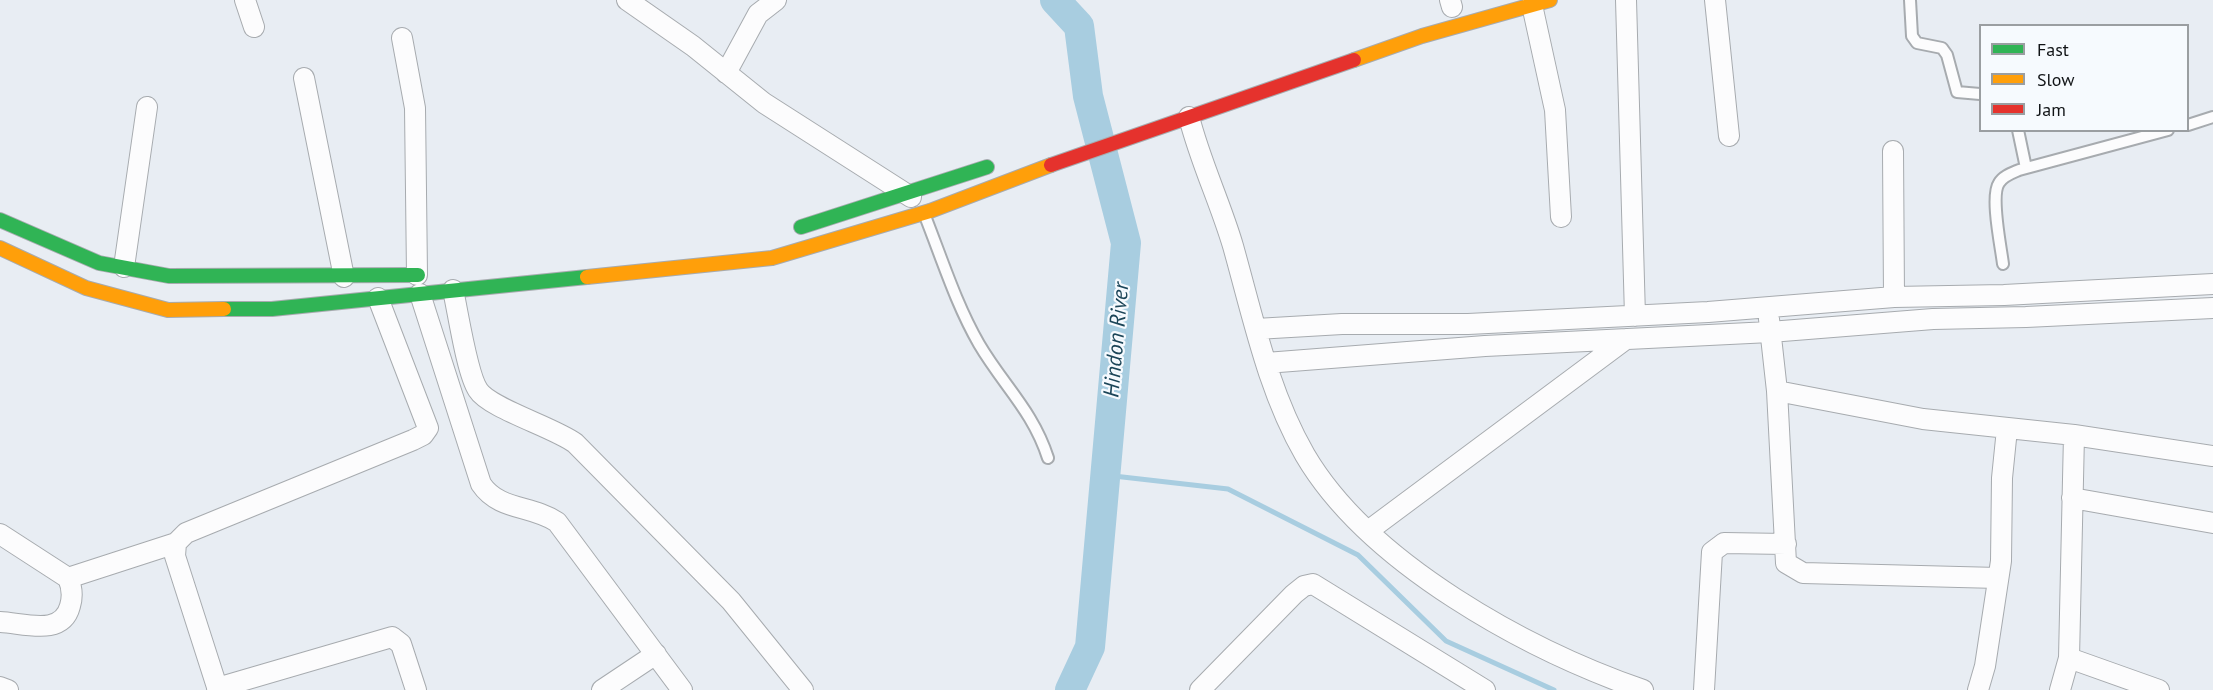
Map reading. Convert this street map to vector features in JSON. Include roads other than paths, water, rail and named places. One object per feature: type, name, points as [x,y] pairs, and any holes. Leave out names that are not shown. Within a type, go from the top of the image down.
[{"type":"main road","points":[[0,220],[99,263],[169,276],[344,278],[453,290],[772,258],[927,212],[1021,175],[1396,45],[1541,2]]},
{"type":"main road","points":[[1390,30],[1396,45]]},
{"type":"main road","points":[[785,232],[1004,162]]},
{"type":"main road","points":[[859,208],[864,231]]},
{"type":"main road","points":[[0,248],[86,288],[168,310],[272,309],[378,298],[419,285],[437,274]]},
{"type":"street","points":[[245,0],[254,27]]},
{"type":"street","points":[[627,0],[764,103],[906,194],[927,212]]},
{"type":"street","points":[[726,73],[758,14],[776,0]]},
{"type":"street","points":[[1626,0],[1635,316]]},
{"type":"street","points":[[1715,0],[1728,136]]},
{"type":"street","points":[[1541,2],[1555,110],[1561,217]]},
{"type":"street","points":[[402,38],[415,108],[419,285],[481,484],[489,495],[504,504],[536,512],[557,522],[682,690]]},
{"type":"street","points":[[304,78],[344,278]]},
{"type":"street","points":[[124,267],[147,107]]},
{"type":"street","points":[[1186,118],[1232,243],[1281,406],[1306,457],[1351,515],[1416,570],[1474,610],[1557,654],[1643,690]]},
{"type":"street","points":[[1893,151],[1894,297]]},
{"type":"street","points":[[1261,345],[1342,324],[1468,324],[1635,316],[1769,320],[1933,319],[2010,307],[2213,284]]},
{"type":"street","points":[[453,290],[478,390],[492,402],[552,429],[575,443],[731,601],[803,690]]},
{"type":"street","points":[[1261,345],[1626,339],[1769,320],[1894,297],[2010,307],[2213,308]]},
{"type":"street","points":[[68,578],[176,543],[186,533],[423,435],[428,428],[427,420],[378,298]]},
{"type":"street","points":[[1769,320],[1777,391],[1786,563],[1803,573],[1998,578]]},
{"type":"street","points":[[1368,531],[1626,339]]},
{"type":"street","points":[[1777,391],[1923,419],[2074,435],[2213,456]]},
{"type":"street","points":[[1978,690],[1985,666],[2003,538],[2002,478],[2007,429]]},
{"type":"street","points":[[2060,690],[2069,658],[2074,435]]},
{"type":"street","points":[[2073,498],[2213,523]]},
{"type":"street","points":[[0,534],[68,578],[71,585],[70,606],[62,621],[49,627],[0,622]]},
{"type":"street","points":[[176,543],[175,556],[217,689],[392,637],[401,644],[416,690]]},
{"type":"street","points":[[1704,690],[1712,552],[1724,543],[1786,544]]},
{"type":"street","points":[[1200,690],[1294,594],[1304,586],[1313,584],[1485,690]]},
{"type":"street","points":[[602,690],[656,654]]},
{"type":"street","points":[[2069,658],[2159,690]]},
{"type":"street","points":[[0,687],[8,690]]},
{"type":"lane","points":[[1910,0],[1912,36],[1917,43],[1942,48],[1947,55],[1957,92],[1979,94]]},
{"type":"lane","points":[[2189,124],[2213,117]]},
{"type":"lane","points":[[2018,132],[2026,168]]},
{"type":"lane","points":[[2003,264],[1995,198],[1997,184],[2005,177],[2026,168],[2161,132]]},
{"type":"lane","points":[[927,212],[967,320],[996,370],[1034,420],[1048,458]]},
{"type":"waterway","name":"Hindon River","points":[[1055,0],[1079,26],[1088,96],[1126,243],[1090,647],[1070,690]]},
{"type":"waterway","points":[[1105,475],[1228,489],[1358,555],[1446,641],[1554,690]]}]
